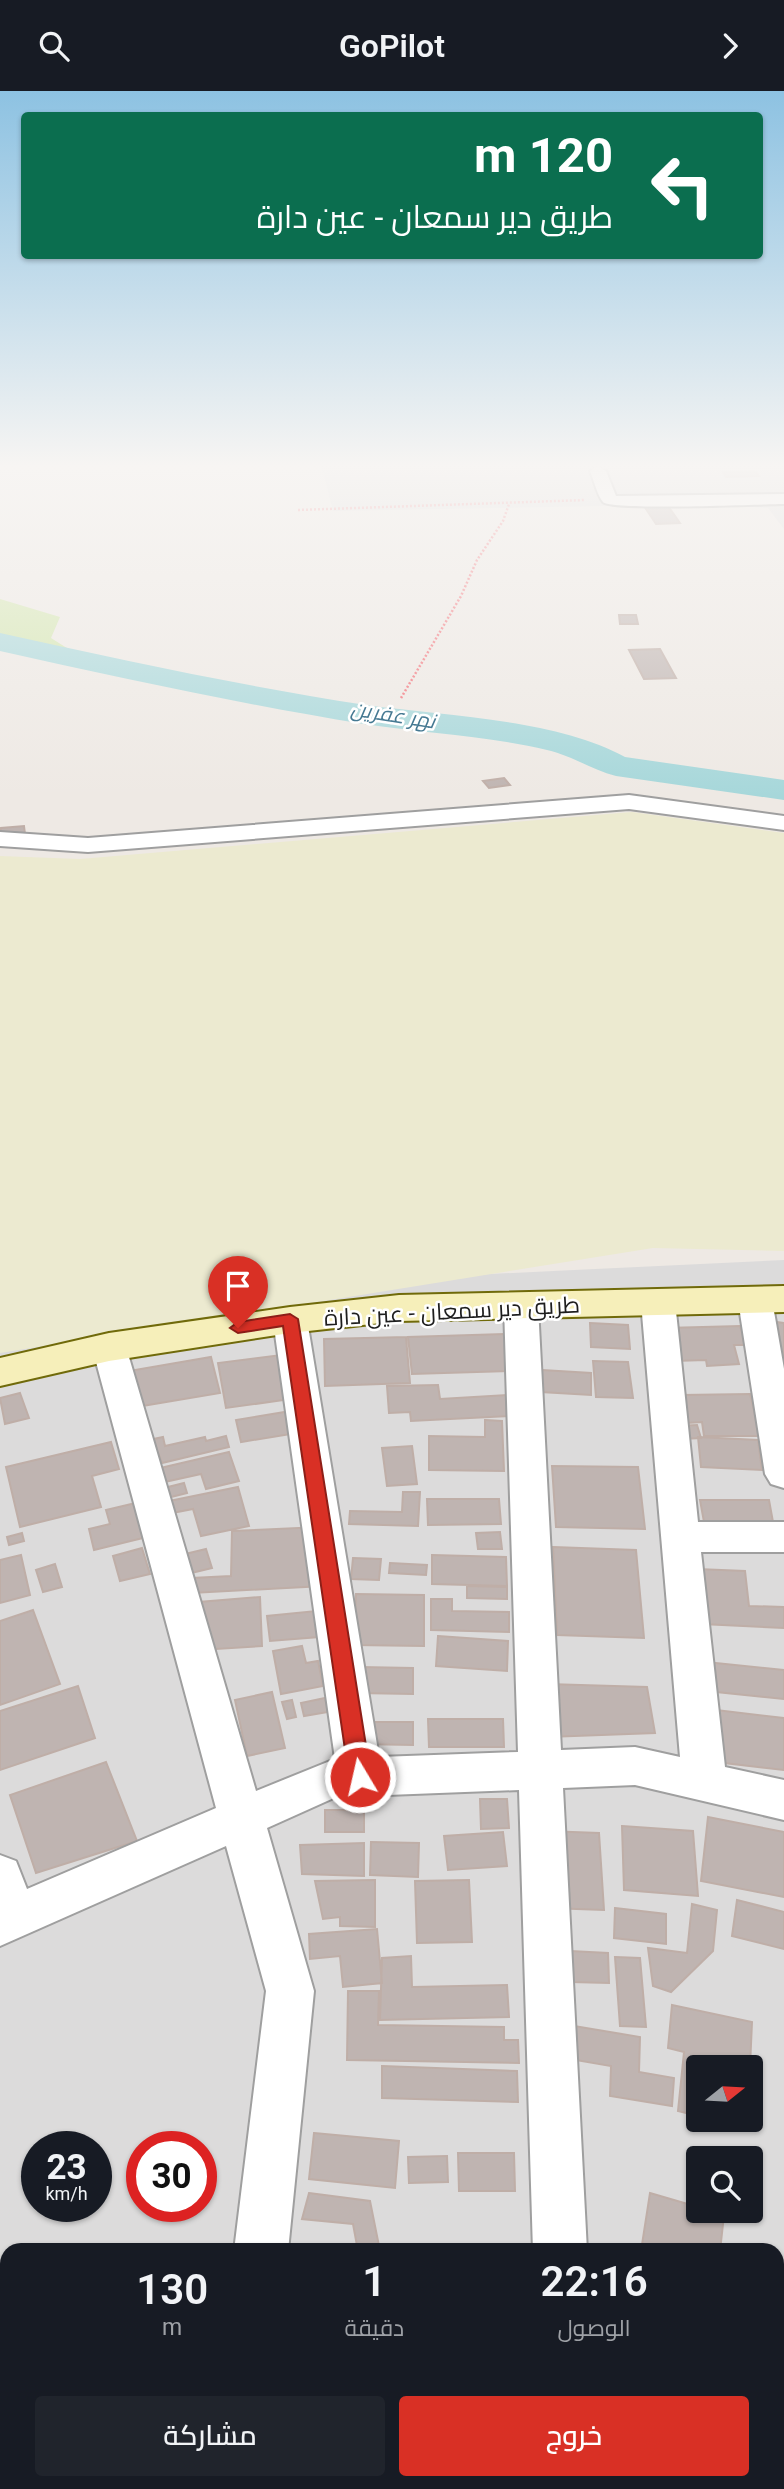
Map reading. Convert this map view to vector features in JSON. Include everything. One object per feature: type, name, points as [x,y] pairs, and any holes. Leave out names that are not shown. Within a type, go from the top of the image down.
[{"type":"main road","name":"طريق دير سمعان - عين دارة","points":[[0,1373],[109,1347],[290,1319],[399,1308],[770,1299]]},
{"type":"street","points":[[0,839],[88,845],[629,802],[784,823]]},
{"type":"street","points":[[770,1299],[784,1474]]},
{"type":"street","points":[[658,1302],[704,1782]]},
{"type":"street","points":[[521,1306],[560,2243]]},
{"type":"street","points":[[290,1319],[360,1777]]},
{"type":"street","points":[[109,1347],[290,1991],[262,2243]]},
{"type":"street","points":[[680,1537],[784,1537]]},
{"type":"street","points":[[4,1906],[242,1818],[333,1778],[635,1766],[784,1800]]},
{"type":"path","points":[[401,698],[461,596],[470,575]]},
{"type":"shaded area","points":[[632,812],[784,833],[784,1251],[653,1248],[0,1353],[0,856],[80,859]]},
{"type":"shaded area","points":[[784,1260],[784,2243],[0,2243],[0,1340],[385,1279]]},
{"type":"green space","points":[[0,599],[60,617],[51,638],[89,662],[0,637]]},
{"type":"building","points":[[619,615],[636,615],[638,624],[620,624]]},
{"type":"building","points":[[660,649],[676,678],[644,679],[629,650]]},
{"type":"building","points":[[504,778],[510,785],[489,788],[483,781]]},
{"type":"building","points":[[24,826],[25,834],[0,836],[1,828]]},
{"type":"building","points":[[777,1322],[784,1323],[784,1374],[777,1373]]},
{"type":"building","points":[[590,1323],[628,1325],[630,1349],[591,1347]]},
{"type":"building","points":[[740,1326],[746,1345],[734,1345],[739,1364],[707,1366],[706,1360],[674,1361],[666,1328]]},
{"type":"building","points":[[504,1334],[510,1371],[412,1374],[408,1337]]},
{"type":"building","points":[[406,1337],[410,1383],[325,1386],[324,1339]]},
{"type":"building","points":[[281,1355],[291,1399],[226,1408],[218,1363]]},
{"type":"building","points":[[211,1357],[220,1393],[136,1407],[129,1371]]},
{"type":"building","points":[[593,1361],[628,1362],[633,1398],[596,1397]]},
{"type":"building","points":[[542,1370],[591,1373],[591,1395],[541,1392]]},
{"type":"building","points":[[438,1385],[440,1399],[507,1395],[511,1416],[411,1421],[410,1412],[389,1413],[387,1386]]},
{"type":"building","points":[[20,1393],[29,1418],[5,1424],[0,1398]]},
{"type":"building","points":[[750,1394],[760,1436],[704,1436],[702,1422],[687,1423],[682,1395]]},
{"type":"building","points":[[291,1411],[297,1433],[241,1442],[236,1420]]},
{"type":"building","points":[[485,1420],[502,1421],[504,1471],[429,1470],[429,1436],[485,1437]]},
{"type":"building","points":[[697,1425],[701,1438],[682,1439],[678,1426]]},
{"type":"building","points":[[226,1436],[229,1447],[162,1463],[159,1455],[149,1458],[144,1441],[163,1437],[165,1446],[205,1437],[206,1441]]},
{"type":"building","points":[[698,1437],[758,1440],[762,1470],[701,1467]]},
{"type":"building","points":[[111,1442],[119,1469],[92,1476],[101,1507],[20,1527],[6,1467]]},
{"type":"building","points":[[412,1446],[417,1484],[387,1486],[382,1448]]},
{"type":"building","points":[[229,1452],[239,1481],[206,1489],[201,1474],[160,1483],[156,1469]]},
{"type":"building","points":[[552,1466],[638,1467],[645,1529],[556,1527]]},
{"type":"building","points":[[184,1483],[187,1493],[163,1499],[160,1489]]},
{"type":"building","points":[[238,1487],[249,1526],[201,1536],[193,1509],[172,1513],[169,1501]]},
{"type":"building","points":[[403,1492],[420,1492],[418,1526],[349,1524],[350,1511],[402,1512]]},
{"type":"building","points":[[427,1499],[499,1499],[501,1524],[428,1525]]},
{"type":"building","points":[[700,1500],[769,1500],[773,1522],[704,1522]]},
{"type":"building","points":[[140,1502],[151,1536],[94,1550],[89,1529],[110,1524],[106,1510]]},
{"type":"building","points":[[320,1527],[323,1586],[192,1593],[192,1578],[231,1576],[232,1531]]},
{"type":"building","points":[[500,1532],[502,1549],[478,1549],[476,1533]]},
{"type":"building","points":[[22,1533],[24,1541],[9,1545],[7,1537]]},
{"type":"building","points":[[553,1547],[636,1550],[644,1638],[557,1635]]},
{"type":"building","points":[[142,1548],[150,1574],[120,1581],[113,1556]]},
{"type":"building","points":[[206,1549],[212,1568],[187,1574],[181,1555]]},
{"type":"building","points":[[21,1555],[30,1595],[0,1603],[0,1560]]},
{"type":"building","points":[[432,1555],[506,1557],[507,1586],[432,1584]]},
{"type":"building","points":[[353,1558],[381,1559],[379,1580],[351,1579]]},
{"type":"building","points":[[390,1563],[427,1565],[426,1575],[389,1573]]},
{"type":"building","points":[[55,1564],[62,1587],[43,1592],[36,1570]]},
{"type":"building","points":[[697,1569],[745,1571],[749,1606],[784,1607],[784,1628],[702,1624]]},
{"type":"building","points":[[467,1586],[507,1587],[507,1599],[467,1598]]},
{"type":"building","points":[[356,1594],[424,1595],[424,1646],[354,1645]]},
{"type":"building","points":[[260,1597],[262,1646],[200,1650],[199,1602]]},
{"type":"building","points":[[431,1599],[452,1599],[452,1611],[509,1612],[509,1632],[431,1630]]},
{"type":"building","points":[[33,1610],[60,1684],[0,1705],[0,1621]]},
{"type":"building","points":[[316,1611],[319,1637],[270,1641],[267,1616]]},
{"type":"building","points":[[438,1636],[508,1641],[507,1671],[436,1666]]},
{"type":"building","points":[[302,1646],[306,1663],[318,1661],[323,1686],[281,1694],[273,1651]]},
{"type":"building","points":[[706,1662],[784,1670],[784,1699],[707,1691]]},
{"type":"building","points":[[360,1667],[413,1668],[413,1694],[358,1693]]},
{"type":"building","points":[[547,1684],[647,1687],[655,1733],[548,1737]]},
{"type":"building","points":[[78,1686],[95,1738],[0,1770],[0,1711]]},
{"type":"building","points":[[272,1692],[285,1748],[247,1756],[235,1700]]},
{"type":"building","points":[[325,1698],[328,1712],[304,1716],[301,1703]]},
{"type":"building","points":[[292,1700],[296,1717],[287,1719],[282,1702]]},
{"type":"building","points":[[716,1710],[784,1718],[784,1770],[716,1762]]},
{"type":"building","points":[[428,1719],[503,1719],[504,1747],[429,1747]]},
{"type":"building","points":[[359,1722],[413,1722],[413,1745],[358,1744]]},
{"type":"building","points":[[106,1762],[137,1841],[36,1873],[10,1795]]},
{"type":"building","points":[[480,1799],[507,1799],[509,1828],[481,1829]]},
{"type":"building","points":[[325,1810],[364,1810],[364,1832],[325,1832]]},
{"type":"building","points":[[708,1817],[784,1832],[784,1897],[701,1881]]},
{"type":"building","points":[[622,1826],[693,1831],[698,1896],[624,1890]]},
{"type":"building","points":[[545,1831],[599,1833],[604,1910],[549,1908]]},
{"type":"building","points":[[503,1832],[507,1866],[448,1870],[444,1836]]},
{"type":"building","points":[[371,1842],[419,1843],[418,1877],[370,1875]]},
{"type":"building","points":[[364,1843],[364,1876],[302,1874],[300,1845]]},
{"type":"building","points":[[375,1880],[375,1927],[340,1926],[340,1917],[323,1919],[315,1881]]},
{"type":"building","points":[[469,1880],[472,1942],[417,1943],[415,1881]]},
{"type":"building","points":[[737,1900],[784,1912],[784,1949],[732,1936]]},
{"type":"building","points":[[692,1904],[717,1910],[713,1951],[671,1992],[653,1986],[648,1948],[687,1953]]},
{"type":"building","points":[[615,1908],[666,1914],[666,1944],[614,1938]]},
{"type":"building","points":[[377,1929],[382,1983],[343,1987],[340,1956],[310,1959],[309,1934]]},
{"type":"building","points":[[570,1951],[608,1953],[609,1983],[571,1982]]},
{"type":"building","points":[[411,1956],[412,1987],[507,1985],[509,2017],[380,2020],[382,1958]]},
{"type":"building","points":[[615,1957],[640,1958],[646,2027],[620,2026]]},
{"type":"building","points":[[348,1991],[379,1991],[378,2025],[504,2027],[504,2040],[518,2040],[519,2063],[347,2060]]},
{"type":"building","points":[[672,2005],[752,2022],[751,2055],[686,2055],[686,2113],[678,2111],[684,2052],[668,2048]]},
{"type":"building","points":[[568,2025],[640,2037],[639,2072],[674,2078],[672,2106],[610,2096],[611,2066],[564,2058]]},
{"type":"building","points":[[382,2066],[517,2071],[518,2102],[382,2098]]},
{"type":"building","points":[[314,2133],[399,2141],[395,2188],[309,2179]]},
{"type":"building","points":[[458,2153],[514,2153],[515,2191],[459,2191]]},
{"type":"building","points":[[447,2156],[448,2182],[409,2183],[408,2157]]},
{"type":"building","points":[[309,2193],[370,2201],[378,2243],[357,2243],[353,2224],[302,2219]]},
{"type":"building","points":[[650,2193],[686,2204],[686,2223],[723,2223],[721,2243],[642,2243]]},
{"type":"waterway","name":"نهر عفرين","points":[[0,642],[164,679],[364,714],[549,740],[591,752],[616,766],[784,790]]},
{"type":"route","points":[[238,1328],[290,1319],[360,1777]]}]
